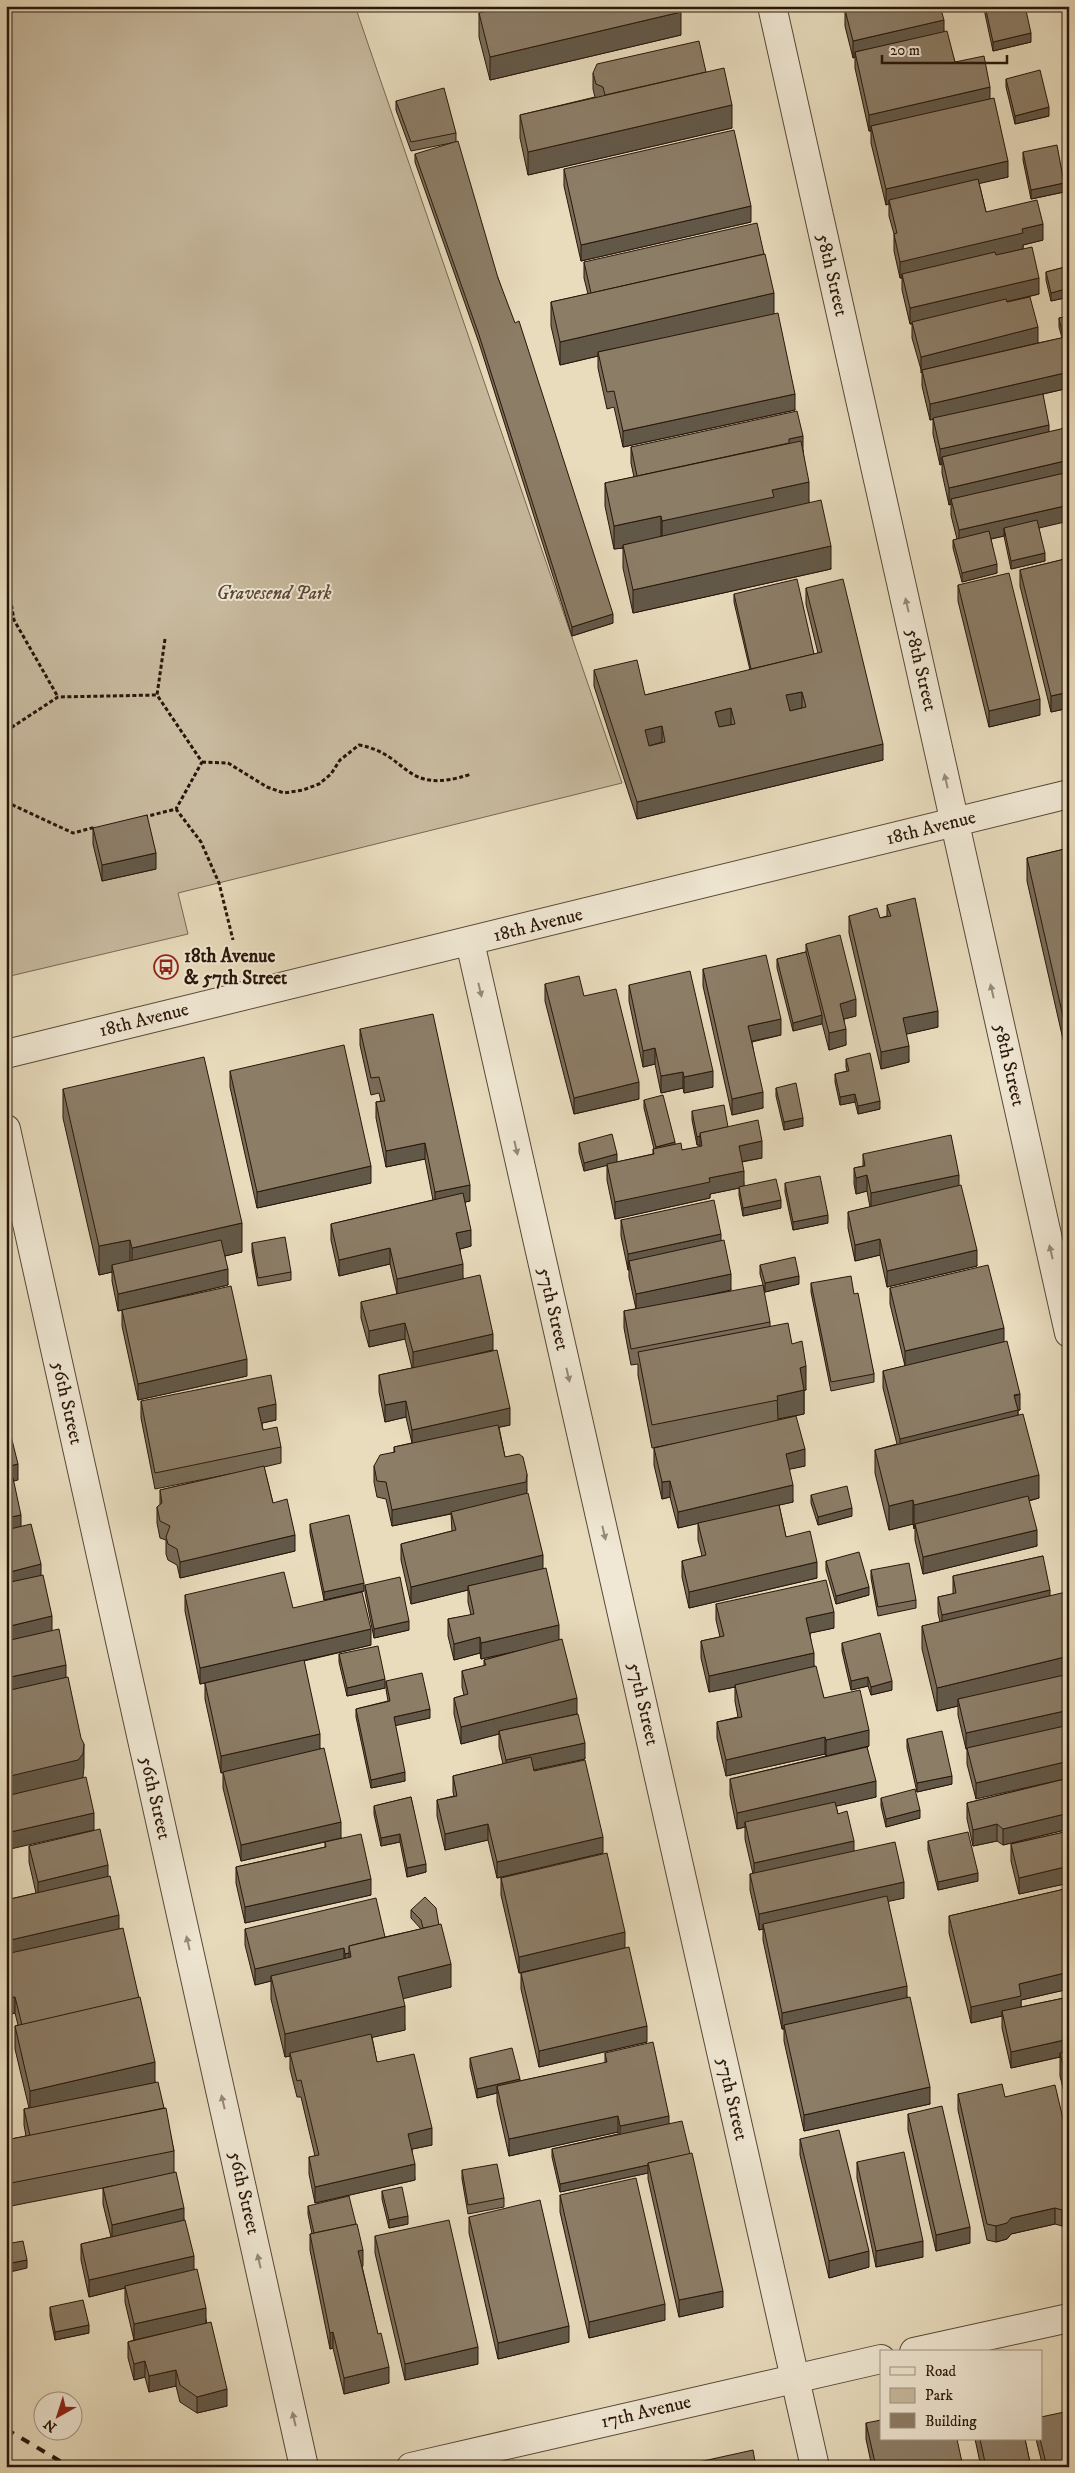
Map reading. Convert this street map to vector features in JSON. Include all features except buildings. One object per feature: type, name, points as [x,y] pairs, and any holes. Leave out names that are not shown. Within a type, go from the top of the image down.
[{"type":"street","name":"58th Street","points":[[772,6],[1069,1334]]},
{"type":"street","name":"18th Avenue","points":[[6,1054],[1069,794]]},
{"type":"street","name":"57th Street","points":[[470,942],[815,2467]]},
{"type":"street","name":"56th Street","points":[[6,1130],[304,2467]]},
{"type":"street","points":[[923,2350],[1069,2318]]},
{"type":"street","name":"17th Avenue","points":[[411,2467],[880,2359]]},
{"type":"path","points":[[6,573],[14,620],[58,697]]},
{"type":"path","points":[[164,639],[157,695],[202,762]]},
{"type":"path","points":[[6,731],[58,697],[157,695]]},
{"type":"path","points":[[202,762],[228,763],[266,787],[284,793],[304,790],[319,784],[331,774],[340,760],[359,745],[376,748],[406,772],[422,780],[439,782],[471,774]]},
{"type":"path","points":[[138,818],[176,809],[202,762]]},
{"type":"path","points":[[6,802],[72,833],[101,826]]},
{"type":"path","points":[[176,809],[201,842],[219,883],[233,940]]},
{"type":"green space","name":"Gravesend Park","points":[[6,6],[355,6],[622,783],[178,893],[188,934],[6,977]]},
{"type":"railway","points":[[6,2429],[70,2467]]},
{"type":"place","name":"18th Avenue & 57th Street","points":[[166,967]]}]
